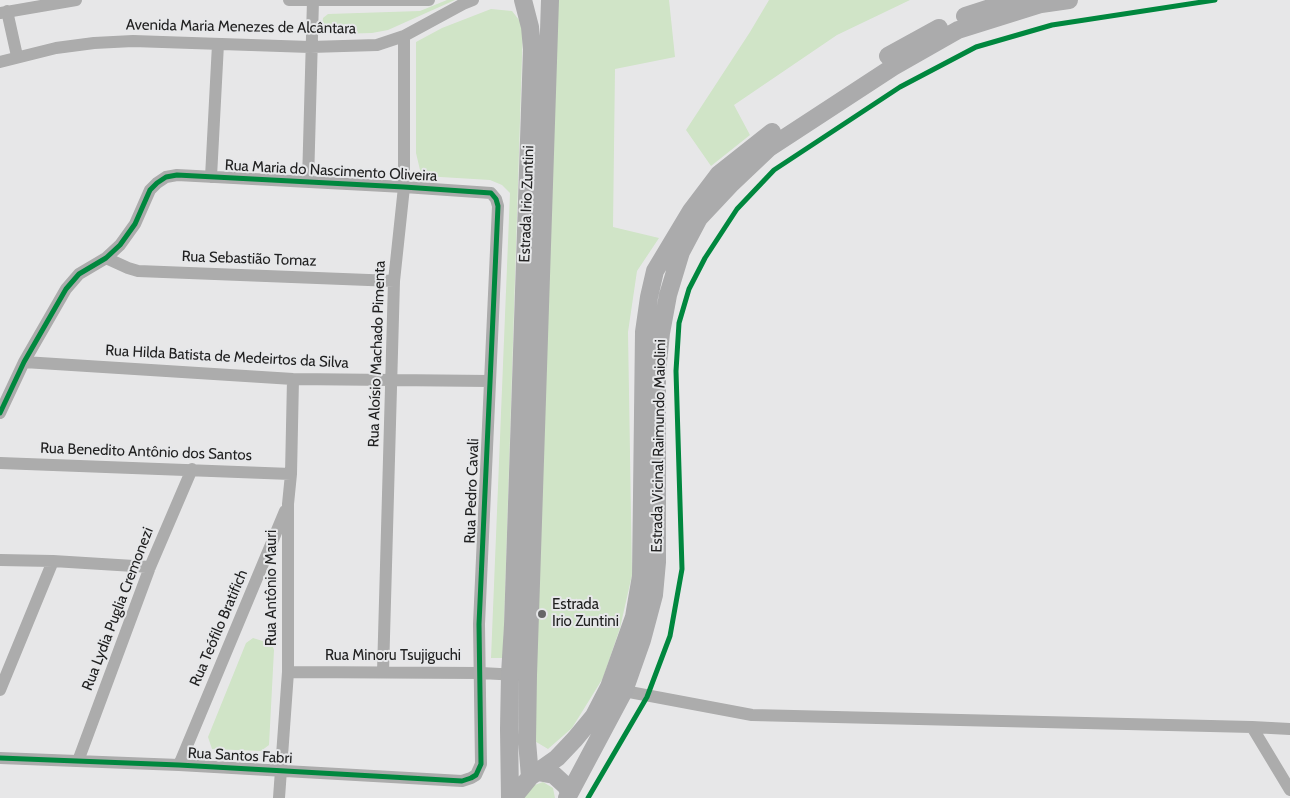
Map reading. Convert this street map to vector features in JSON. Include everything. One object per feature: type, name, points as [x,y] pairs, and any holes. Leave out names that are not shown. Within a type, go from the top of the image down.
[{"type":"main road","points":[[525,0],[540,0]]},
{"type":"main road","name":"Estrada Irio Zuntini","points":[[525,0],[532,49],[513,624],[527,741],[534,774]]},
{"type":"main road","name":"Estrada Irio Zuntini","points":[[512,798],[509,729],[519,675],[550,0]]},
{"type":"main road","name":"Estrada Vicinal Raimundo Maiolini","points":[[512,798],[534,774],[557,758],[576,739],[594,716],[609,688],[634,617],[641,576],[642,373],[647,306],[655,271],[691,211],[719,174],[752,147],[875,64],[914,40],[955,20],[1015,0]]},
{"type":"main road","name":"Estrada Vicinal Raimundo Maiolini","points":[[568,796],[624,692],[642,640],[654,596],[657,562],[657,372],[661,333],[668,295],[681,252],[699,218],[769,148],[893,66],[958,30],[1041,4],[1069,0]]},
{"type":"main road","points":[[534,774],[546,772],[554,775],[566,786],[568,796]]},
{"type":"street","points":[[18,56],[3,12],[76,0]]},
{"type":"street","name":"Avenida Maria Menezes de Alcântara","points":[[289,0],[429,0]]},
{"type":"street","points":[[308,182],[310,46],[313,0]]},
{"type":"street","name":"Avenida Maria Menezes de Alcântara","points":[[0,62],[56,48],[94,43],[377,45],[404,36],[473,0]]},
{"type":"street","name":"Rua Aloísio Machado Pimenta","points":[[383,672],[394,281],[404,187],[404,36]]},
{"type":"street","points":[[211,177],[218,44]]},
{"type":"street","name":"Rua Maria do Nascimento Oliveira","points":[[106,258],[120,246],[128,235],[147,195],[157,182],[166,177],[177,175],[491,193],[496,199],[498,206]]},
{"type":"street","name":"Rua Pedro Cavali","points":[[476,775],[481,764],[479,624],[498,206]]},
{"type":"street","points":[[0,413],[24,362],[72,281],[88,268],[106,258]]},
{"type":"street","name":"Rua Sebastião Tomaz","points":[[106,258],[138,271],[394,281]]},
{"type":"street","name":"Rua Hilda Batista de Medeirtos da Silva","points":[[24,362],[293,379],[490,381]]},
{"type":"street","name":"Rua Antônio Mauri","points":[[279,798],[288,672],[288,504],[291,474],[293,379]]},
{"type":"street","name":"Rua Benedito Antônio dos Santos","points":[[0,463],[291,474]]},
{"type":"street","name":"Rua Lydia Puglia Cremonezi","points":[[78,761],[150,567],[192,469]]},
{"type":"street","name":"Rua Teófilo Bratifich","points":[[179,765],[288,504]]},
{"type":"street","points":[[0,560],[150,567]]},
{"type":"street","points":[[0,690],[53,561]]},
{"type":"street","name":"Rua Minoru Tsujiguchi","points":[[288,672],[481,672],[519,675]]},
{"type":"street","points":[[624,692],[752,714],[1290,729]]},
{"type":"street","points":[[1252,727],[1290,790]]},
{"type":"street","name":"Rua Santos Fabri","points":[[0,758],[179,765],[462,781],[476,775]]},
{"type":"green space","points":[[447,0],[455,0],[388,30],[372,33],[337,34],[324,28],[322,25],[323,18],[328,14],[420,11]]},
{"type":"green space","points":[[558,0],[669,0],[675,57],[615,69],[613,227],[659,238],[637,271],[628,332],[632,575],[620,628],[603,678],[572,728],[548,749],[533,740]]},
{"type":"green space","points":[[769,0],[910,0],[837,35],[734,105],[750,135],[711,166],[686,130]]},
{"type":"green space","points":[[491,9],[512,11],[523,25],[503,658],[491,658],[510,193],[502,185],[490,180],[424,176],[420,170],[416,153],[416,42],[442,28]]},
{"type":"green space","points":[[253,638],[272,644],[274,650],[269,745],[261,751],[212,749],[208,737],[246,643]]},
{"type":"green space","points":[[543,782],[553,788],[555,798],[522,798],[532,786]]},
{"type":"cycle path","points":[[588,798],[647,697],[670,636],[682,569],[676,371],[679,323],[689,289],[705,258],[737,209],[774,170],[900,87],[976,47],[1052,25],[1215,0]]},
{"type":"cycle path","points":[[0,413],[24,362],[66,289],[79,274],[106,258],[120,245],[135,224],[150,190],[166,177],[177,175],[404,187],[491,193],[496,199],[498,206],[479,624],[481,764],[476,775],[462,781],[179,765],[0,758]]},
{"type":"place","name":"Estrada Irio Zuntini","points":[[542,614]]}]
